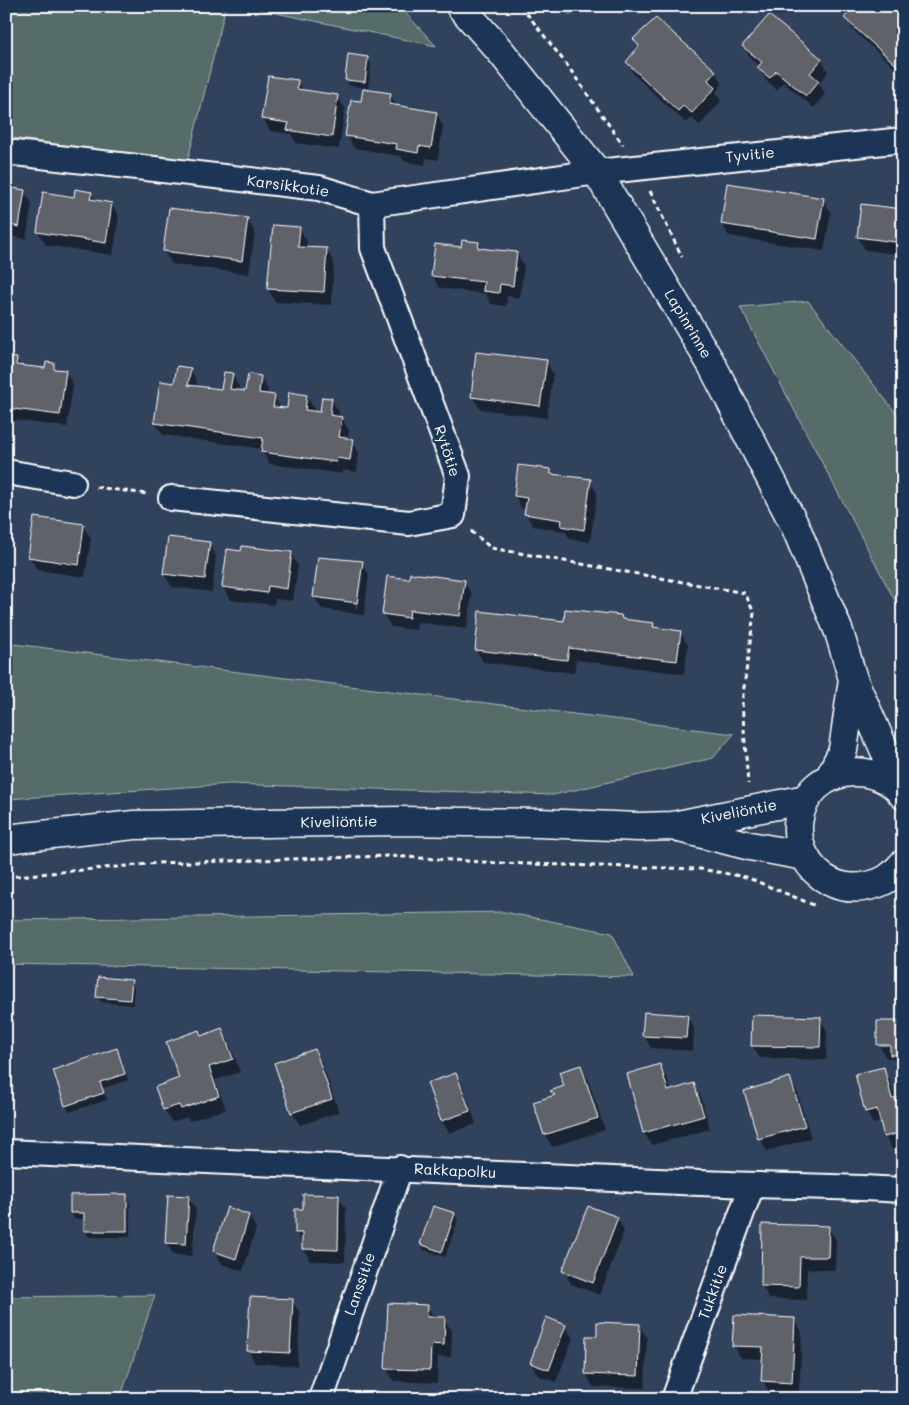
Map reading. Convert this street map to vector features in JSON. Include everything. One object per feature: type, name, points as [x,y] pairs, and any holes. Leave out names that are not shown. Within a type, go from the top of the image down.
[{"type":"street","name":"Lapinrinne","points":[[460,6],[501,52],[597,172],[712,365],[796,528],[839,632],[853,679],[889,760],[901,793]]},
{"type":"street","name":"Tyvitie","points":[[597,172],[903,140]]},
{"type":"street","name":"Karsikkotie","points":[[6,152],[319,188],[372,204],[597,172]]},
{"type":"street","name":"Rytötie","points":[[372,204],[373,248],[458,476],[453,515]]},
{"type":"street","points":[[6,472],[73,483]]},
{"type":"street","points":[[171,498],[409,523],[453,515]]},
{"type":"street","name":"Lapinrinne","points":[[830,777],[843,750],[853,679]]},
{"type":"street","points":[[899,872],[877,884],[860,888],[843,887],[827,881],[814,870],[804,856],[798,837],[799,818],[806,799],[820,783],[830,777],[848,772],[867,772],[885,779],[901,793]]},
{"type":"street","name":"Kiveliöntie","points":[[6,839],[134,825],[401,821],[638,827],[673,826],[806,799]]},
{"type":"street","name":"Kiveliöntie","points":[[673,826],[750,846],[804,856]]},
{"type":"street","name":"Rakkapolku","points":[[6,1152],[903,1190]]},
{"type":"street","name":"Lanssitie","points":[[321,1399],[400,1168]]},
{"type":"street","name":"Tukkitie","points":[[674,1399],[752,1185]]},
{"type":"path","points":[[73,483],[171,498]]},
{"type":"path","points":[[453,515],[491,548],[745,593],[754,613],[742,702],[748,778]]},
{"type":"path","points":[[6,877],[159,863],[390,856],[497,863],[700,869],[746,877],[823,909]]},
{"type":"green space","points":[[6,6],[226,6],[187,163],[6,137]]},
{"type":"green space","points":[[242,6],[399,6],[436,46]]},
{"type":"green space","points":[[560,6],[618,6],[569,14]]},
{"type":"green space","points":[[808,301],[903,422],[903,616],[740,307]]},
{"type":"green space","points":[[6,643],[734,734],[713,758],[553,795],[230,784],[6,799]]},
{"type":"green space","points":[[504,912],[612,933],[634,977],[6,964],[6,920]]},
{"type":"green space","points":[[155,1295],[120,1399],[6,1399],[6,1297]]},
{"type":"building","points":[[855,6],[897,6],[903,11],[902,70],[844,18]]},
{"type":"building","points":[[769,15],[822,59],[810,73],[819,81],[806,96],[776,71],[770,78],[757,68],[762,62],[742,46]]},
{"type":"building","points":[[656,18],[716,71],[708,80],[715,88],[692,113],[683,106],[678,111],[626,62],[639,46],[633,39]]},
{"type":"building","points":[[348,54],[368,57],[365,82],[345,80]]},
{"type":"building","points":[[268,76],[298,80],[297,89],[338,95],[332,137],[287,130],[289,123],[261,119]]},
{"type":"building","points":[[363,89],[391,93],[389,104],[437,112],[431,148],[419,146],[418,153],[396,149],[397,144],[345,136],[351,100],[361,101]]},
{"type":"building","points":[[727,183],[824,198],[817,239],[721,224]]},
{"type":"building","points":[[6,187],[25,190],[19,227],[6,224]]},
{"type":"building","points":[[75,189],[92,192],[90,199],[112,203],[106,243],[37,232],[43,192],[74,197]]},
{"type":"building","points":[[861,204],[903,209],[903,243],[857,237]]},
{"type":"building","points":[[169,208],[248,218],[242,261],[163,251]]},
{"type":"building","points":[[273,225],[300,227],[298,247],[327,248],[324,292],[267,289]]},
{"type":"building","points":[[462,240],[479,242],[478,248],[517,252],[513,286],[500,284],[499,293],[483,291],[484,282],[431,276],[435,244],[461,247]]},
{"type":"building","points":[[476,352],[547,360],[540,406],[471,397]]},
{"type":"building","points":[[7,357],[17,358],[16,365],[45,368],[46,362],[54,363],[54,369],[66,370],[60,415],[6,408]]},
{"type":"building","points":[[177,366],[191,368],[188,385],[221,389],[224,372],[233,373],[230,389],[245,391],[248,374],[261,376],[259,393],[275,395],[273,407],[287,408],[289,392],[307,395],[305,410],[320,412],[322,397],[332,398],[330,415],[342,417],[339,437],[353,439],[350,460],[337,458],[336,462],[261,452],[263,438],[154,423],[160,381],[174,383]]},
{"type":"building","points":[[518,465],[551,469],[551,474],[591,479],[584,530],[561,526],[562,520],[524,514],[527,498],[514,496]]},
{"type":"building","points":[[34,517],[84,524],[79,565],[28,557]]},
{"type":"building","points":[[168,537],[210,542],[205,579],[163,574]]},
{"type":"building","points":[[242,546],[292,552],[287,589],[268,586],[267,593],[222,587],[227,549],[241,551]]},
{"type":"building","points":[[318,557],[363,561],[357,603],[313,597]]},
{"type":"building","points":[[410,573],[465,580],[460,616],[410,610],[409,618],[382,614],[387,576],[409,579]]},
{"type":"building","points":[[565,609],[621,615],[622,619],[654,623],[653,627],[681,631],[677,661],[569,648],[567,660],[475,650],[479,611],[564,621]]},
{"type":"building","points":[[98,977],[132,980],[130,1000],[96,997]]},
{"type":"building","points":[[644,1012],[688,1015],[686,1038],[642,1036]]},
{"type":"building","points":[[752,1015],[821,1017],[820,1047],[751,1046]]},
{"type":"building","points":[[877,1021],[903,1021],[903,1055],[890,1055],[890,1045],[877,1045]]},
{"type":"building","points":[[222,1028],[233,1059],[209,1067],[219,1096],[181,1109],[179,1105],[163,1110],[155,1087],[179,1078],[166,1042],[199,1030],[201,1036]]},
{"type":"building","points":[[117,1048],[125,1074],[100,1082],[104,1093],[65,1106],[53,1070]]},
{"type":"building","points":[[315,1049],[332,1099],[291,1113],[274,1063]]},
{"type":"building","points":[[660,1064],[668,1091],[694,1083],[704,1116],[643,1133],[627,1074]]},
{"type":"building","points":[[581,1065],[598,1118],[544,1135],[533,1102],[555,1095],[550,1091],[564,1086],[559,1072]]},
{"type":"building","points":[[884,1067],[892,1099],[903,1096],[903,1132],[884,1137],[877,1109],[865,1112],[855,1074]]},
{"type":"building","points":[[456,1073],[470,1111],[441,1121],[427,1083]]},
{"type":"building","points":[[790,1077],[805,1126],[758,1139],[744,1091]]},
{"type":"building","points":[[127,1194],[127,1231],[84,1231],[84,1213],[70,1213],[70,1195]]},
{"type":"building","points":[[303,1194],[339,1195],[338,1250],[302,1249],[302,1233],[295,1233],[295,1209],[303,1209]]},
{"type":"building","points":[[168,1195],[189,1196],[186,1244],[165,1243]]},
{"type":"building","points":[[433,1206],[455,1213],[442,1252],[420,1244]]},
{"type":"building","points":[[588,1206],[618,1217],[593,1283],[562,1271]]},
{"type":"building","points":[[227,1207],[249,1215],[236,1259],[213,1251]]},
{"type":"building","points":[[762,1224],[829,1226],[828,1257],[800,1257],[799,1287],[761,1286]]},
{"type":"building","points":[[250,1297],[293,1299],[290,1353],[247,1351]]},
{"type":"building","points":[[388,1303],[428,1305],[427,1317],[445,1317],[444,1345],[431,1344],[430,1370],[385,1369]]},
{"type":"building","points":[[734,1315],[795,1318],[792,1383],[761,1381],[763,1347],[732,1346]]},
{"type":"building","points":[[546,1317],[566,1325],[549,1370],[530,1363]]},
{"type":"building","points":[[597,1322],[640,1324],[638,1376],[585,1374],[586,1336],[597,1336]]},
{"type":"building","points":[[194,1394],[243,1397],[243,1399],[194,1399]]}]
